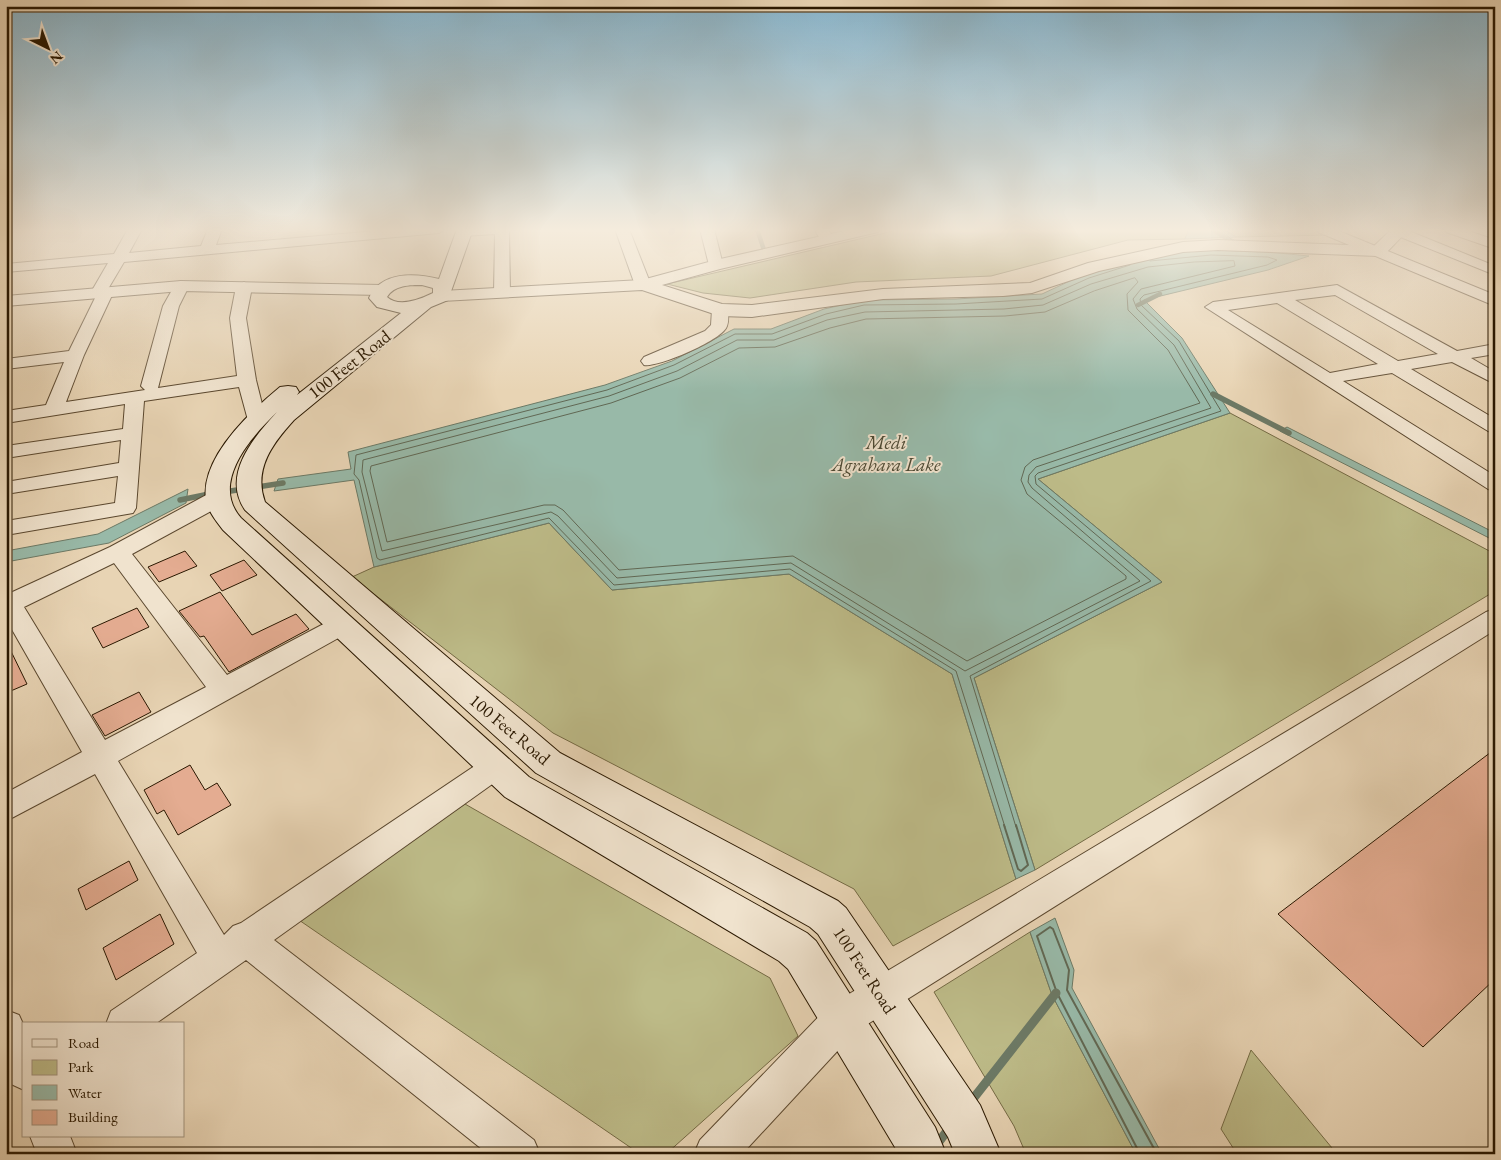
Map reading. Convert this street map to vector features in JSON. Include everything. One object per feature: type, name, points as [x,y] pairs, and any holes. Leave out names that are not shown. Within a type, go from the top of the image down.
[{"type":"main road","points":[[6,301],[181,286],[381,290],[399,283]]},
{"type":"main road","points":[[433,300],[442,286],[436,283]]},
{"type":"main road","points":[[433,300],[439,283]]},
{"type":"main road","points":[[381,290],[378,294],[380,301],[398,307],[433,300],[650,283]]},
{"type":"main road","points":[[643,285],[720,310],[752,311],[883,294],[1003,291],[1032,288],[1046,283]]},
{"type":"main road","name":"100 Feet Road","points":[[233,494],[258,451],[280,421],[296,406],[433,300]]},
{"type":"main road","name":"100 Feet Road","points":[[398,307],[274,403],[256,420],[231,452],[233,494],[342,626],[517,787],[792,947],[802,955],[919,1143],[923,1154]]},
{"type":"main road","name":"100 Feet Road","points":[[233,494],[548,763],[824,914],[836,925],[841,936],[964,1121],[978,1154]]},
{"type":"street","points":[[55,406],[106,283]]},
{"type":"street","points":[[502,283],[502,294]]},
{"type":"street","points":[[1453,283],[1495,301]]},
{"type":"street","points":[[6,528],[125,508],[132,433],[142,392],[171,306],[181,286]]},
{"type":"street","points":[[244,287],[238,318],[247,380],[256,420]]},
{"type":"street","points":[[1495,379],[1337,290],[1213,308],[1495,485]]},
{"type":"street","points":[[1280,298],[1495,427]]},
{"type":"street","points":[[650,361],[711,335],[719,326],[720,310]]},
{"type":"street","points":[[1327,379],[1495,349]]},
{"type":"street","points":[[6,364],[75,355]]},
{"type":"street","points":[[6,417],[142,392],[247,380]]},
{"type":"street","points":[[6,452],[132,433]]},
{"type":"street","points":[[6,488],[129,468]]},
{"type":"street","points":[[233,494],[8,605],[100,757],[232,948],[520,1154]]},
{"type":"street","points":[[118,552],[223,690]]},
{"type":"street","points":[[714,1154],[842,1019],[1495,618]]},
{"type":"street","points":[[6,808],[342,626]]},
{"type":"street","points":[[127,1022],[495,767]]},
{"type":"street","points":[[6,1028],[22,1066]]},
{"type":"street","points":[[51,1138],[57,1154]]},
{"type":"green space","points":[[848,283],[750,298],[703,293],[667,284]]},
{"type":"green space","points":[[1230,413],[1495,554],[1495,591],[1035,870],[974,678],[1162,582],[1038,479]]},
{"type":"green space","points":[[549,523],[612,590],[789,574],[952,674],[1016,879],[893,946],[854,889],[553,733],[352,577],[374,567]]},
{"type":"green space","points":[[465,804],[770,978],[798,1036],[666,1154],[640,1154],[296,918]]},
{"type":"green space","points":[[1030,932],[1052,995],[1136,1154],[1026,1154],[1014,1126],[934,992]]},
{"type":"green space","points":[[1251,1050],[1337,1154],[1237,1154],[1221,1129]]},
{"type":"water","name":"Medi Agrahara Lake","points":[[1065,283],[1214,283],[1144,300],[1182,338],[1230,413],[1038,479],[1162,582],[974,678],[1035,870],[1016,879],[952,674],[789,574],[612,590],[549,523],[374,567],[354,480],[274,491],[278,479],[351,469],[348,452],[605,385],[672,361],[734,329],[771,329],[824,309],[864,300],[956,299],[1042,294]]},
{"type":"water","points":[[1287,427],[1495,533],[1495,541],[1280,431]]},
{"type":"water","points":[[188,489],[186,503],[109,543],[6,562],[6,551],[98,534]]},
{"type":"water","points":[[1055,918],[1074,970],[1072,988],[1162,1154],[1136,1154],[1052,995],[1030,932]]},
{"type":"building","points":[[185,551],[197,566],[159,582],[148,567]]},
{"type":"building","points":[[244,560],[257,575],[222,591],[210,575]]},
{"type":"building","points":[[220,592],[252,635],[296,614],[309,629],[229,672],[204,636],[200,637],[179,611]]},
{"type":"building","points":[[137,608],[149,627],[103,648],[92,628]]},
{"type":"building","points":[[6,641],[27,684],[6,693]]},
{"type":"building","points":[[139,692],[151,712],[105,736],[92,715]]},
{"type":"building","points":[[1495,749],[1495,979],[1423,1047],[1278,914]]},
{"type":"building","points":[[190,765],[205,790],[217,783],[231,805],[178,835],[164,810],[157,814],[144,790]]},
{"type":"building","points":[[129,861],[138,880],[86,910],[78,889]]},
{"type":"building","points":[[160,914],[174,944],[116,980],[103,948]]},
{"type":"waterway","points":[[1138,305],[1160,294]]},
{"type":"waterway","points":[[1213,394],[1289,433]]},
{"type":"waterway","points":[[224,492],[283,483]]},
{"type":"waterway","points":[[180,500],[214,493]]},
{"type":"waterway","points":[[969,1104],[1056,993]]},
{"type":"waterway","points":[[935,1147],[950,1127]]}]
